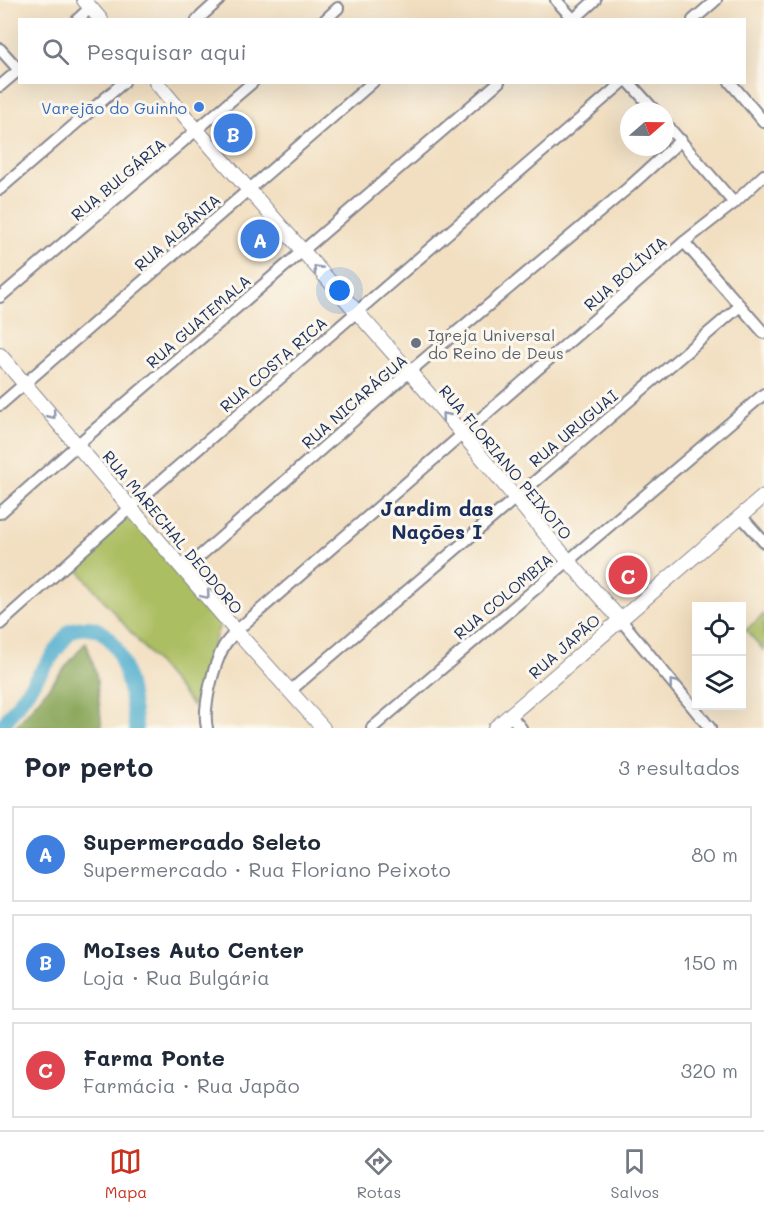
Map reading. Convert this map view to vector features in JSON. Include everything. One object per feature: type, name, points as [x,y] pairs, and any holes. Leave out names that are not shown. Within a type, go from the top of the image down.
[{"type":"street","points":[[199,18],[219,0]]},
{"type":"street","points":[[556,0],[573,18]]},
{"type":"street","points":[[575,18],[595,0]]},
{"type":"street","points":[[695,18],[716,0]]},
{"type":"street","points":[[78,18],[91,2],[100,18]]},
{"type":"street","points":[[327,18],[338,8]]},
{"type":"street","points":[[0,49],[18,69]]},
{"type":"street","points":[[0,86],[18,71]]},
{"type":"street","points":[[0,189],[122,84]]},
{"type":"street","name":"RUA FLORIANO PEIXOTO","points":[[158,84],[197,132],[409,372],[567,562],[620,619],[710,728]]},
{"type":"street","name":"RUA BULGÁRIA","points":[[0,297],[251,84]]},
{"type":"street","name":"RUA ALBÂNIA","points":[[0,405],[371,84]]},
{"type":"street","name":"RUA GUATEMALA","points":[[0,513],[497,84]]},
{"type":"street","name":"RUA COSTA RICA","points":[[0,624],[131,507],[621,84]]},
{"type":"street","points":[[631,84],[647,102]]},
{"type":"street","points":[[732,84],[764,122]]},
{"type":"street","points":[[674,133],[734,202]]},
{"type":"street","name":"RUA NICARÁGUA","points":[[184,570],[409,372],[628,188],[681,140]]},
{"type":"street","name":"RUA BOLÍVIA","points":[[207,728],[206,710],[218,658],[225,644],[236,631],[764,175]]},
{"type":"street","points":[[684,242],[764,333]]},
{"type":"street","name":"RUA URUGUAI","points":[[290,691],[740,306]]},
{"type":"street","name":"RUA MARECHAL DEODORO","points":[[0,355],[236,631],[323,728]]},
{"type":"street","name":"RUA COLOMBIA","points":[[372,728],[764,394]]},
{"type":"street","name":"RUA JAPÃO","points":[[495,728],[764,496]]},
{"type":"street","points":[[741,516],[764,542]]},
{"type":"street","points":[[510,715],[521,728]]},
{"type":"green space","points":[[123,519],[133,520],[220,624],[193,706],[74,565]]},
{"type":"green space","points":[[764,614],[764,651],[746,630]]},
{"type":"green space","points":[[86,642],[96,673],[102,728],[15,728]]},
{"type":"waterway","points":[[1,728],[70,631],[88,627],[102,632],[113,643],[121,659],[127,677],[136,728]]},
{"type":"place","name":"Varejão do Guinho","points":[[199,107]]},
{"type":"place","name":"MoIses Auto Center","points":[[233,133]]},
{"type":"place","name":"Supermercado Seleto","points":[[260,239]]},
{"type":"place","name":"Igreja Universal do Reino de Deus","points":[[416,343]]},
{"type":"place","name":"Farma Ponte","points":[[628,575]]},
{"type":"district","name":"Jardim das Nações I","points":[[437,520]]}]
